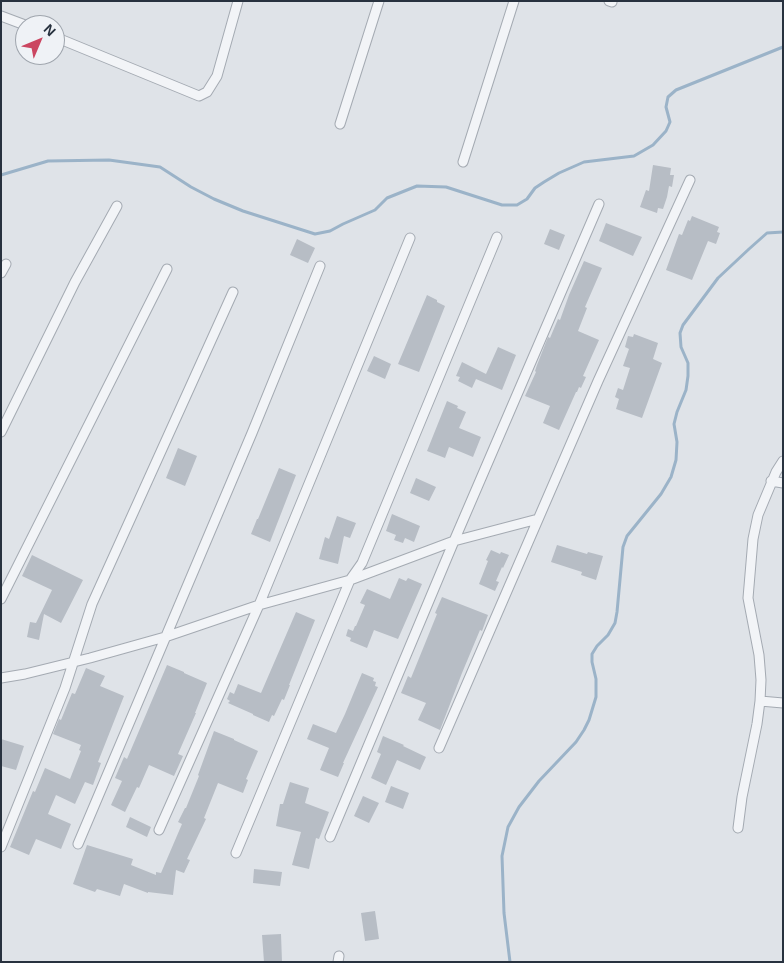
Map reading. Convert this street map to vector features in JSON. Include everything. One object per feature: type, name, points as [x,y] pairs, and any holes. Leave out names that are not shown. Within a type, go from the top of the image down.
[{"type":"street","points":[[65,41],[199,96],[207,92],[217,76],[238,1]]},
{"type":"street","points":[[340,124],[379,1]]},
{"type":"street","points":[[463,162],[514,1]]},
{"type":"street","points":[[1,16],[15,21]]},
{"type":"street","points":[[439,748],[598,381],[690,180]]},
{"type":"street","points":[[330,837],[454,541],[599,204]]},
{"type":"street","points":[[1,432],[75,282],[117,206]]},
{"type":"street","points":[[236,853],[350,580],[362,563],[497,237]]},
{"type":"street","points":[[159,830],[259,605],[410,238]]},
{"type":"street","points":[[1,274],[6,264]]},
{"type":"street","points":[[78,844],[252,433],[320,266]]},
{"type":"street","points":[[1,599],[167,269]]},
{"type":"street","points":[[1,847],[65,688],[92,604],[233,292]]},
{"type":"street","points":[[738,828],[760,701],[760,655],[748,598],[753,539],[758,515],[776,472],[783,461]]},
{"type":"street","points":[[772,481],[783,483]]},
{"type":"street","points":[[2,679],[72,663],[165,637],[259,605],[350,580],[454,541],[538,518]]},
{"type":"street","points":[[760,701],[783,703]]},
{"type":"building","points":[[653,165],[671,168],[670,175],[674,175],[672,187],[669,186],[663,209],[658,208],[657,213],[640,207],[646,190],[649,191]]},
{"type":"building","points":[[692,216],[719,227],[717,232],[720,233],[716,244],[708,241],[692,280],[666,270],[679,234],[682,235],[688,220],[690,221]]},
{"type":"building","points":[[606,223],[642,237],[633,256],[599,241]]},
{"type":"building","points":[[550,229],[565,235],[559,250],[544,244]]},
{"type":"building","points":[[297,239],[315,248],[308,263],[290,255]]},
{"type":"building","points":[[584,261],[602,268],[585,307],[587,308],[578,331],[599,340],[583,376],[586,377],[581,388],[579,387],[576,392],[559,430],[543,423],[550,406],[525,396],[536,372],[548,337],[550,338],[558,319],[560,320]]},
{"type":"building","points":[[427,295],[445,306],[419,372],[398,364]]},
{"type":"building","points":[[634,334],[658,343],[653,359],[662,363],[642,418],[616,409],[619,399],[615,397],[618,388],[623,390],[630,368],[623,366],[629,349],[625,347],[628,336],[633,337]]},
{"type":"building","points":[[498,347],[516,355],[502,390],[476,379],[472,388],[458,381],[460,377],[456,376],[462,362],[486,374]]},
{"type":"building","points":[[374,356],[391,364],[385,379],[367,371]]},
{"type":"building","points":[[447,401],[466,412],[459,428],[481,437],[473,457],[449,447],[445,458],[427,451]]},
{"type":"building","points":[[178,448],[197,456],[185,486],[166,478]]},
{"type":"building","points":[[279,468],[296,475],[270,542],[251,534]]},
{"type":"building","points":[[416,478],[436,487],[429,501],[410,493]]},
{"type":"building","points":[[392,514],[420,526],[414,542],[405,538],[403,543],[394,540],[396,535],[386,531]]},
{"type":"building","points":[[337,516],[356,523],[350,538],[344,536],[338,564],[319,559],[325,537],[329,539]]},
{"type":"building","points":[[557,545],[587,554],[588,552],[603,556],[596,580],[581,575],[582,572],[551,562]]},
{"type":"building","points":[[491,550],[509,555],[496,581],[499,582],[495,591],[479,584]]},
{"type":"building","points":[[32,555],[83,580],[61,623],[44,614],[39,640],[27,637],[30,622],[36,623],[52,590],[22,576]]},
{"type":"building","points":[[399,578],[406,581],[408,578],[422,584],[398,639],[374,630],[367,648],[350,641],[351,638],[346,636],[348,629],[353,631],[356,626],[365,605],[360,603],[367,589],[390,599]]},
{"type":"building","points":[[442,597],[488,615],[462,673],[440,730],[418,720],[426,703],[401,693],[408,676],[411,678]]},
{"type":"building","points":[[296,612],[315,620],[284,700],[282,699],[274,716],[272,715],[269,722],[228,703],[230,701],[227,699],[230,692],[234,694],[238,684],[261,693]]},
{"type":"building","points":[[167,665],[207,683],[178,754],[183,756],[174,776],[149,765],[139,788],[137,787],[125,812],[111,805],[122,781],[115,778],[124,757],[127,759]]},
{"type":"building","points":[[86,668],[105,676],[100,686],[124,696],[98,762],[101,763],[93,785],[85,782],[75,804],[56,795],[48,814],[71,824],[61,849],[36,839],[29,855],[10,847],[33,791],[35,792],[45,768],[70,779],[81,751],[79,750],[81,745],[53,734],[72,693],[75,694]]},
{"type":"building","points":[[362,673],[374,678],[375,686],[378,687],[338,777],[320,770],[329,748],[307,739],[313,724],[336,733]]},
{"type":"building","points":[[214,731],[258,751],[246,779],[248,780],[243,793],[218,783],[204,818],[206,819],[187,859],[190,860],[184,873],[176,870],[173,895],[148,893],[124,884],[120,896],[97,889],[95,892],[73,884],[87,845],[133,859],[131,865],[156,875],[156,872],[161,873],[182,824],[178,822],[199,776]]},
{"type":"building","points":[[383,736],[426,757],[420,770],[397,760],[386,785],[371,778],[381,754],[377,752]]},
{"type":"building","points":[[1,739],[24,746],[16,770],[1,766]]},
{"type":"building","points":[[290,782],[309,788],[305,803],[329,812],[319,839],[316,838],[309,869],[292,865],[301,832],[276,826],[280,804],[283,804]]},
{"type":"building","points":[[391,786],[409,793],[403,809],[385,802]]},
{"type":"building","points":[[363,796],[379,803],[369,823],[354,816]]},
{"type":"building","points":[[130,817],[151,827],[147,837],[126,827]]},
{"type":"building","points":[[254,869],[282,872],[280,886],[253,883]]},
{"type":"building","points":[[375,911],[379,939],[365,941],[361,913]]},
{"type":"building","points":[[281,934],[282,962],[264,962],[262,935]]},
{"type":"waterway","points":[[1,175],[48,161],[109,160],[160,167],[214,199],[243,211],[315,234],[330,231],[375,210],[387,198],[417,186],[446,187],[502,205],[517,205],[527,199],[535,188],[559,173],[584,162],[634,156],[653,145],[666,131],[670,122],[666,107],[668,97],[676,90],[783,47]]},
{"type":"waterway","points":[[510,962],[504,913],[502,856],[508,827],[519,807],[539,781],[576,742],[589,720],[596,697],[596,679],[592,654],[608,635],[615,623],[623,547],[627,536],[661,494],[671,477],[676,460],[677,442],[674,424],[686,390],[688,376],[688,363],[681,347],[680,333],[683,325],[718,278],[767,233],[783,232]]}]
